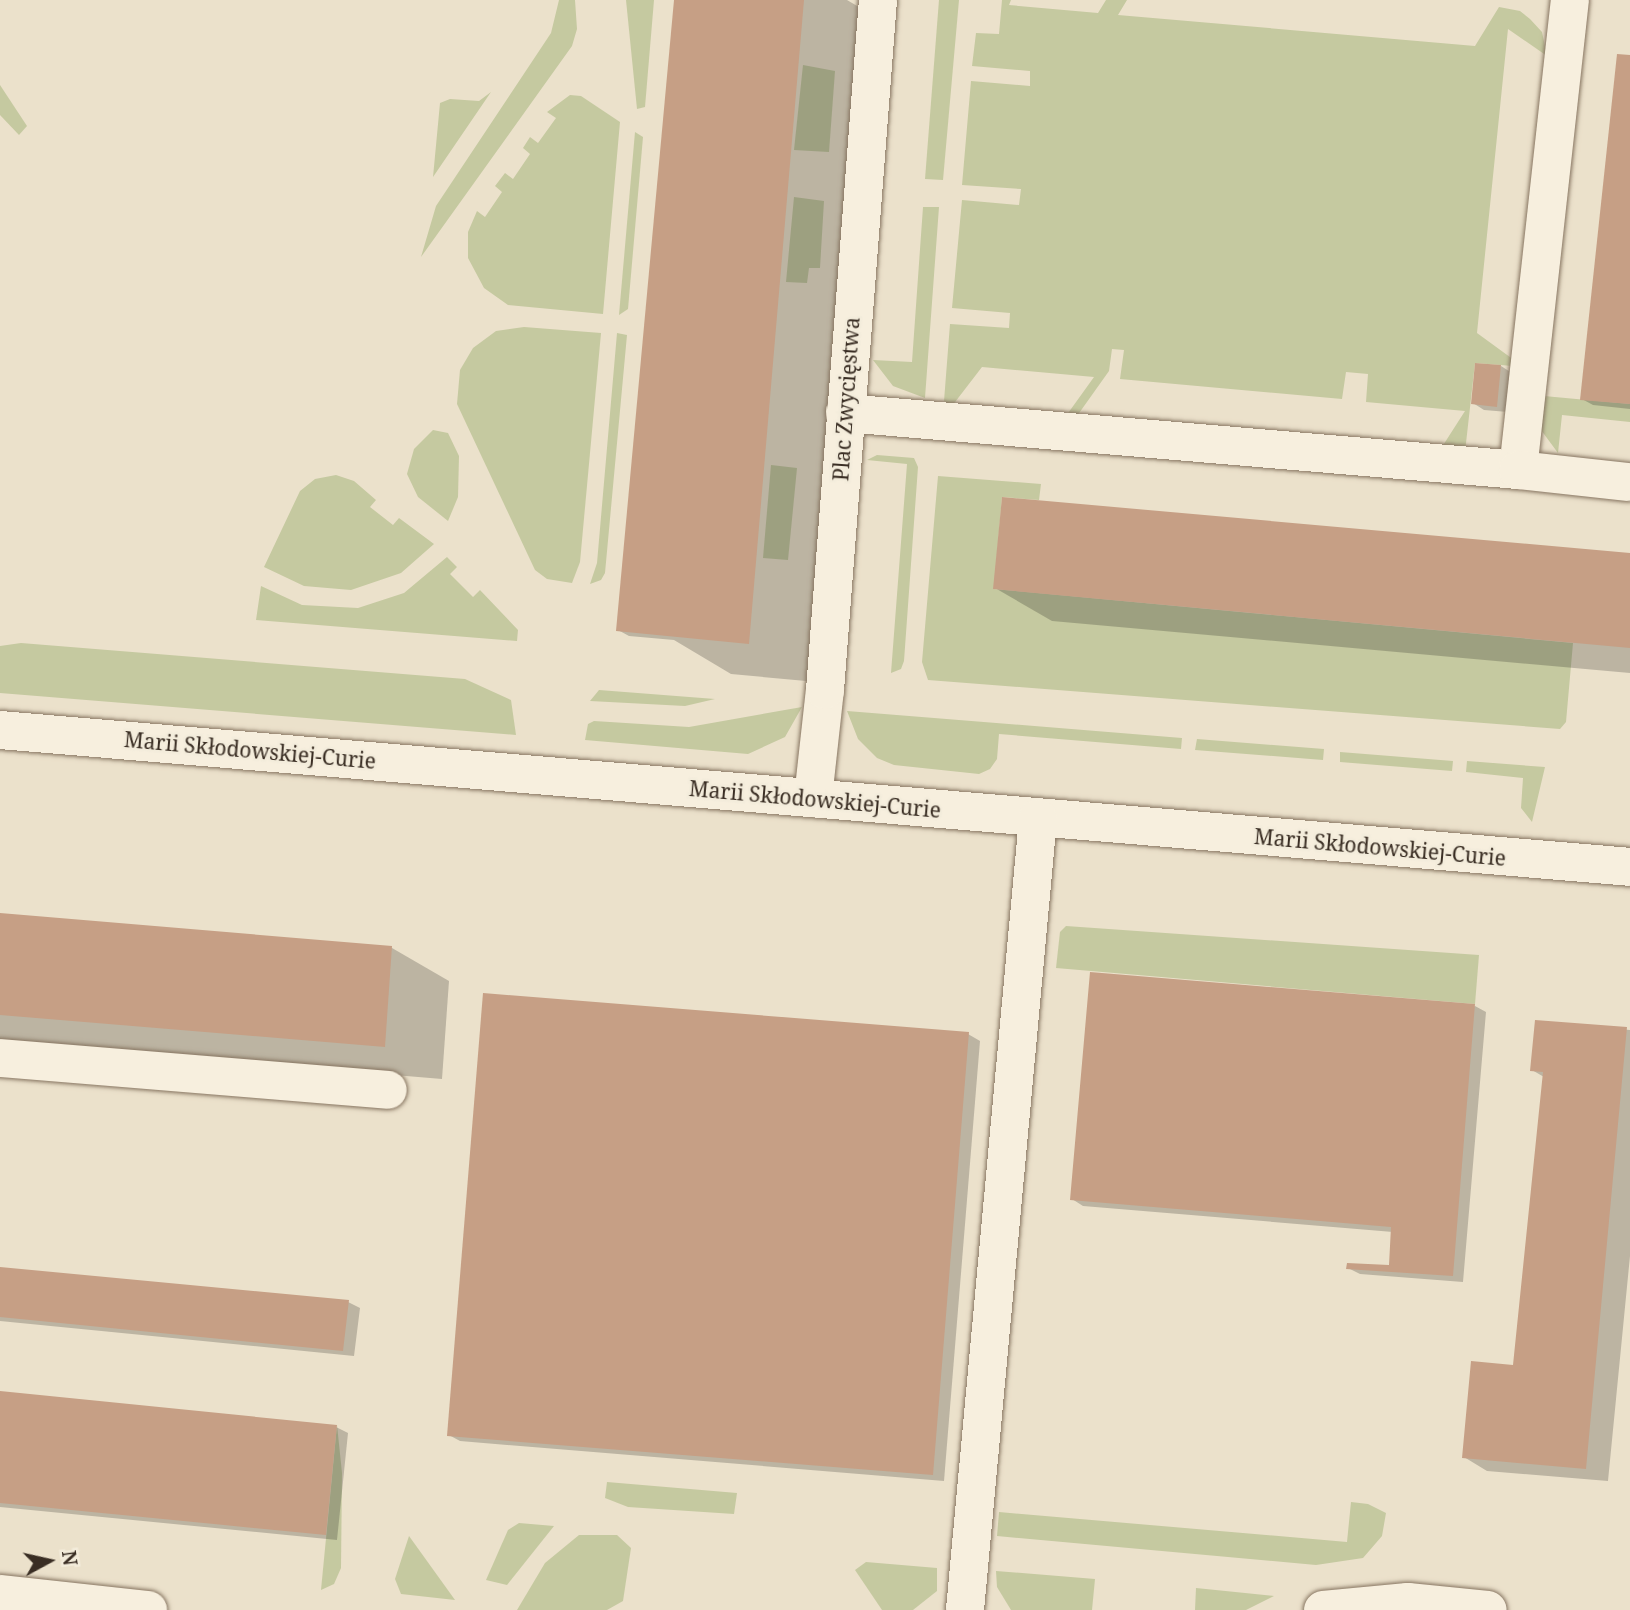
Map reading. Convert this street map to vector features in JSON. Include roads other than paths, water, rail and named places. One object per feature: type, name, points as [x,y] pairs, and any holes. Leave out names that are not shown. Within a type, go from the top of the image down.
[{"type":"street","name":"Plac Zwycięstwa","points":[[813,798],[878,0]]},
{"type":"street","points":[[1518,470],[1570,0]]},
{"type":"street","points":[[845,414],[1518,470],[1628,482]]},
{"type":"street","name":"Marii Skłodowskiej-Curie","points":[[0,730],[1630,867]]},
{"type":"street","points":[[965,1610],[1038,818]]},
{"type":"street","points":[[0,1058],[388,1090]]},
{"type":"street","points":[[0,1594],[148,1610]]},
{"type":"street","points":[[1323,1610],[1408,1602],[1488,1610]]}]
